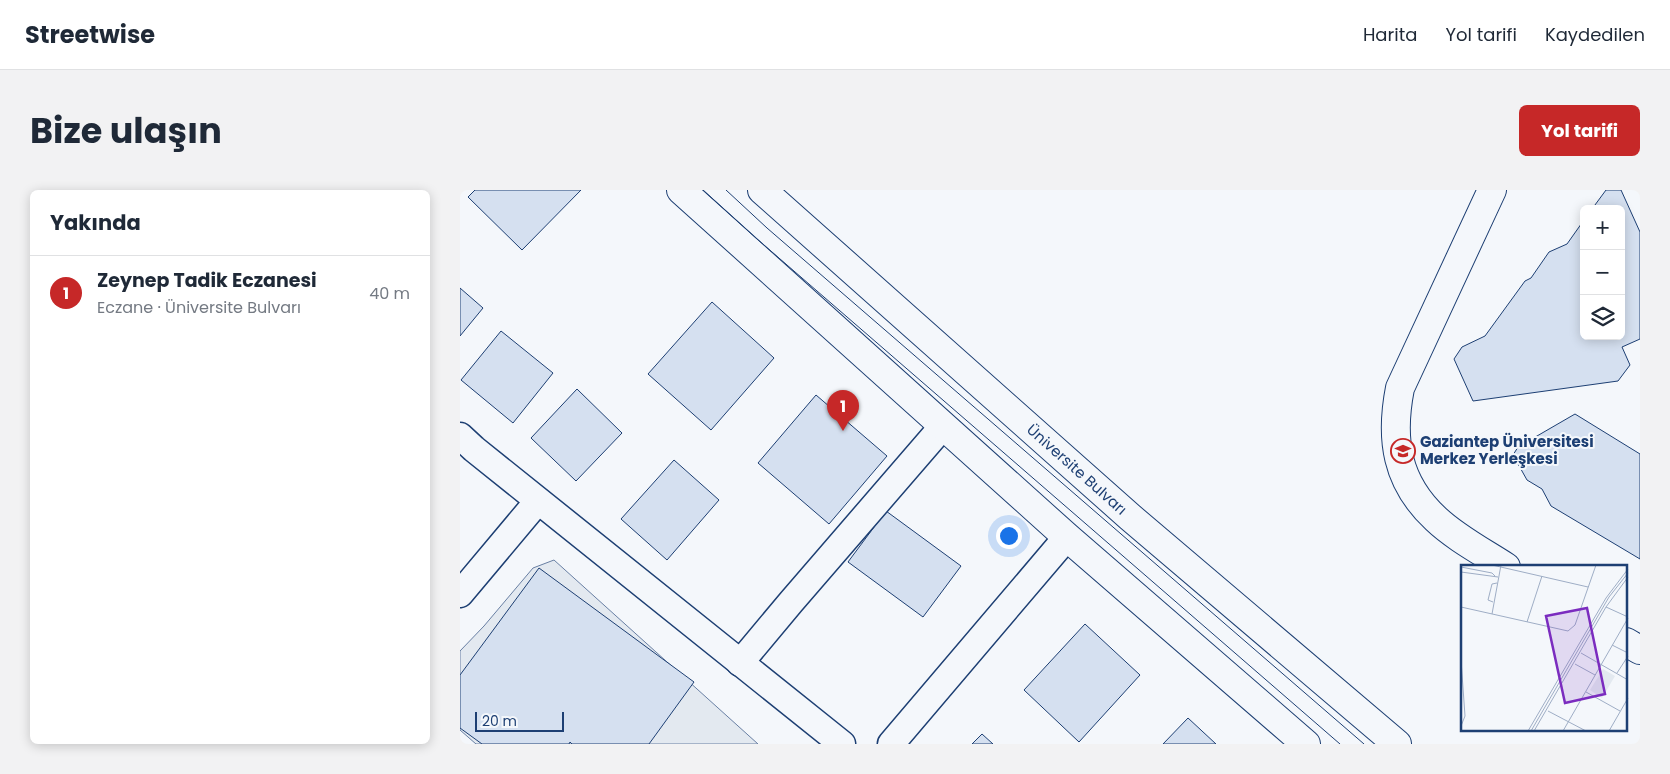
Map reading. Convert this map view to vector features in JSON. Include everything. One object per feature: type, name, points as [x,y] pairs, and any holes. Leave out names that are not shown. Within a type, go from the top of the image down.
[{"type":"main road","points":[[681,190],[1067,537],[1306,744]]},
{"type":"main road","name":"Üniversite Bulvarı","points":[[762,190],[1130,517],[1397,744]]},
{"type":"main road","points":[[1492,190],[1400,388],[1395,436],[1399,459],[1407,482],[1420,502],[1436,520],[1504,565]]},
{"type":"main road","points":[[1628,643],[1640,650]]},
{"type":"street","points":[[740,663],[943,426]]},
{"type":"street","points":[[460,436],[538,501],[842,744]]},
{"type":"street","points":[[460,594],[538,501]]},
{"type":"street","points":[[891,744],[1067,537]]},
{"type":"shaded area","points":[[554,560],[758,744],[476,744],[460,730],[460,651],[484,626],[533,568]]},
{"type":"building","points":[[475,190],[581,190],[522,250],[468,197]]},
{"type":"building","points":[[1606,190],[1621,190],[1640,232],[1640,339],[1622,347],[1630,365],[1618,381],[1473,401],[1454,359],[1462,347],[1485,336],[1525,281],[1531,278],[1549,252],[1567,244],[1580,226],[1580,340],[1625,340],[1625,205],[1595,205]]},
{"type":"building","points":[[460,288],[483,308],[460,336]]},
{"type":"building","points":[[712,302],[774,358],[711,430],[648,374]]},
{"type":"building","points":[[501,331],[553,373],[513,423],[461,380]]},
{"type":"building","points":[[577,389],[622,433],[576,481],[531,438]]},
{"type":"building","points":[[816,395],[887,456],[829,524],[758,463]]},
{"type":"building","points":[[1575,414],[1640,454],[1640,559],[1551,506],[1542,489],[1527,480],[1513,455],[1518,447]]},
{"type":"building","points":[[674,460],[719,500],[667,560],[621,519]]},
{"type":"building","points":[[886,511],[961,566],[923,617],[848,562]]},
{"type":"building","points":[[539,568],[694,682],[649,744],[572,744],[570,742],[569,744],[482,744],[460,728],[460,675]]},
{"type":"building","points":[[1085,624],[1140,675],[1079,742],[1024,690]]},
{"type":"building","points":[[1188,718],[1216,744],[1163,744]]},
{"type":"building","points":[[982,734],[993,744],[972,744]]},
{"type":"tram line","points":[[703,190],[757,239],[1340,744]]},
{"type":"tram line","points":[[726,190],[767,228],[1364,744]]},
{"type":"place","name":"Zeynep Tadik Eczanesi","points":[[843,431]]},
{"type":"place","name":"Gaziantep Üniversitesi Merkez Yerleşkesi","points":[[1403,451]]}]
